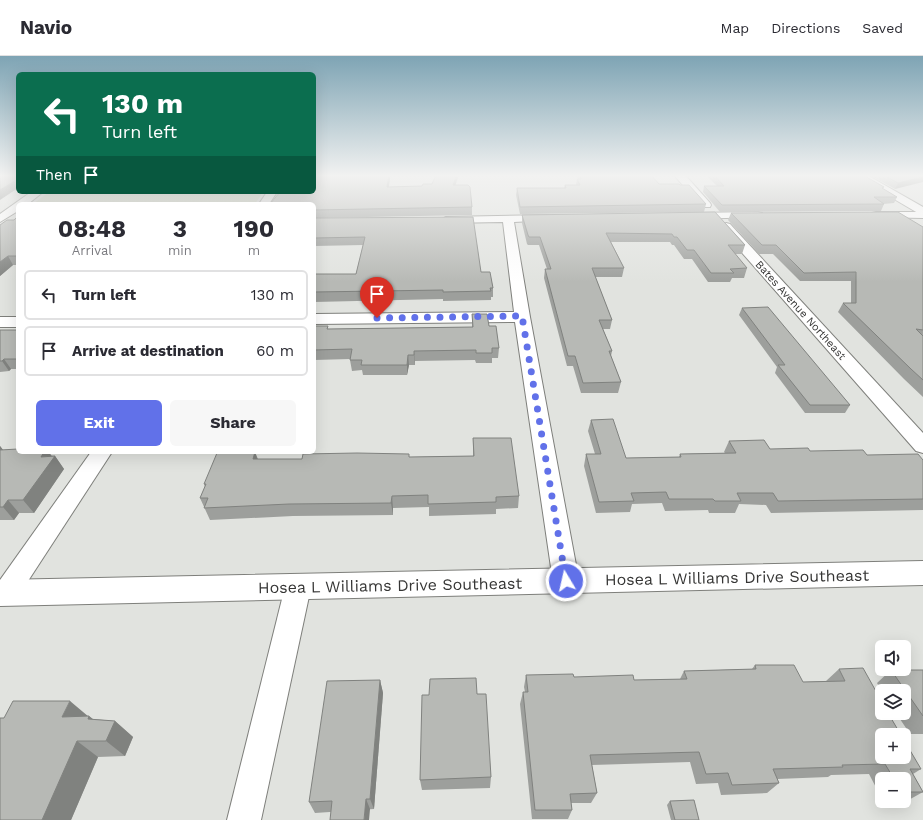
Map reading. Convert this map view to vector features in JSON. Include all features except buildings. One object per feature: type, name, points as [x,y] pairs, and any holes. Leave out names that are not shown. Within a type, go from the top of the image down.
[{"type":"street","name":"Bates Avenue Northeast","points":[[710,211],[923,446]]},
{"type":"street","points":[[861,215],[923,213]]},
{"type":"street","points":[[682,216],[773,215]]},
{"type":"street","points":[[431,220],[563,218]]},
{"type":"street","points":[[508,219],[522,316],[566,581]]},
{"type":"street","points":[[316,319],[522,316]]},
{"type":"street","points":[[0,322],[16,322]]},
{"type":"street","points":[[3,593],[101,454]]},
{"type":"street","name":"Hosea L Williams Drive Southeast","points":[[3,593],[923,572]]},
{"type":"street","points":[[244,820],[298,587]]},
{"type":"route","points":[[377,318],[522,316],[566,581]]}]
